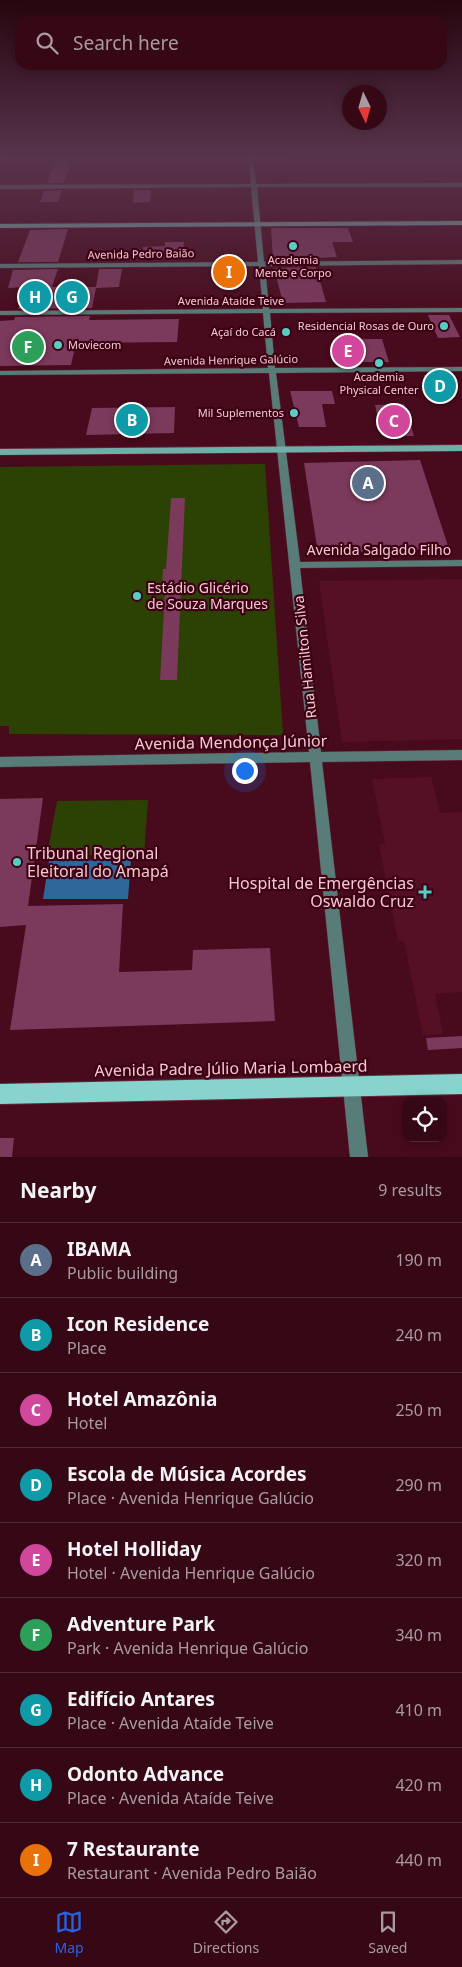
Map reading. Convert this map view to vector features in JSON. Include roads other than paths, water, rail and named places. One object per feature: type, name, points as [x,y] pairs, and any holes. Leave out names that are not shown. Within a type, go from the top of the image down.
[{"type":"main road","name":"Avenida Padre Júlio Maria Lombaerd","points":[[0,1094],[462,1084]]},
{"type":"street","name":"Rua Hamilton Silva","points":[[255,211],[359,1157]]},
{"type":"street","points":[[0,220],[256,222],[462,218]]},
{"type":"street","points":[[398,220],[462,223]]},
{"type":"street","points":[[0,226],[107,222]]},
{"type":"street","name":"Avenida Pedro Baião","points":[[0,266],[462,262]]},
{"type":"street","name":"Avenida Ataíde Teive","points":[[0,313],[462,310]]},
{"type":"street","name":"Avenida Henrique Galúcio","points":[[0,374],[462,369]]},
{"type":"street","points":[[0,452],[462,448]]},
{"type":"street","name":"Avenida Salgado Filho","points":[[295,565],[462,563]]},
{"type":"street","name":"Avenida Mendonça Júnior","points":[[0,762],[316,756],[462,756]]},
{"type":"water","points":[[131,860],[128,899],[43,899],[49,861]]},
{"type":"place","name":"Academia Mente e Corpo","points":[[293,246]]},
{"type":"place","name":"7 Restaurante","points":[[229,272]]},
{"type":"place","name":"Odonto Advance","points":[[35,297]]},
{"type":"place","name":"Edifício Antares","points":[[72,297]]},
{"type":"place","name":"Residencial Rosas de Ouro","points":[[444,326]]},
{"type":"place","name":"Açaí do Cacá","points":[[286,332]]},
{"type":"place","name":"Moviecom","points":[[58,345]]},
{"type":"place","name":"Adventure Park","points":[[28,347]]},
{"type":"place","name":"Hotel Holliday","points":[[348,351]]},
{"type":"place","name":"Academia Physical Center","points":[[379,363]]},
{"type":"place","name":"Escola de Música Acordes","points":[[440,386]]},
{"type":"place","name":"Mil Suplementos","points":[[294,413]]},
{"type":"place","name":"Icon Residence","points":[[132,420]]},
{"type":"place","name":"Hotel Amazônia","points":[[394,421]]},
{"type":"place","name":"IBAMA","points":[[368,483]]},
{"type":"place","name":"Estádio Glicério de Souza Marques","points":[[137,596]]},
{"type":"place","name":"Tribunal Regional Eleitoral do Amapá","points":[[17,862]]},
{"type":"place","name":"Hospital de Emergências Oswaldo Cruz","points":[[425,892]]}]
